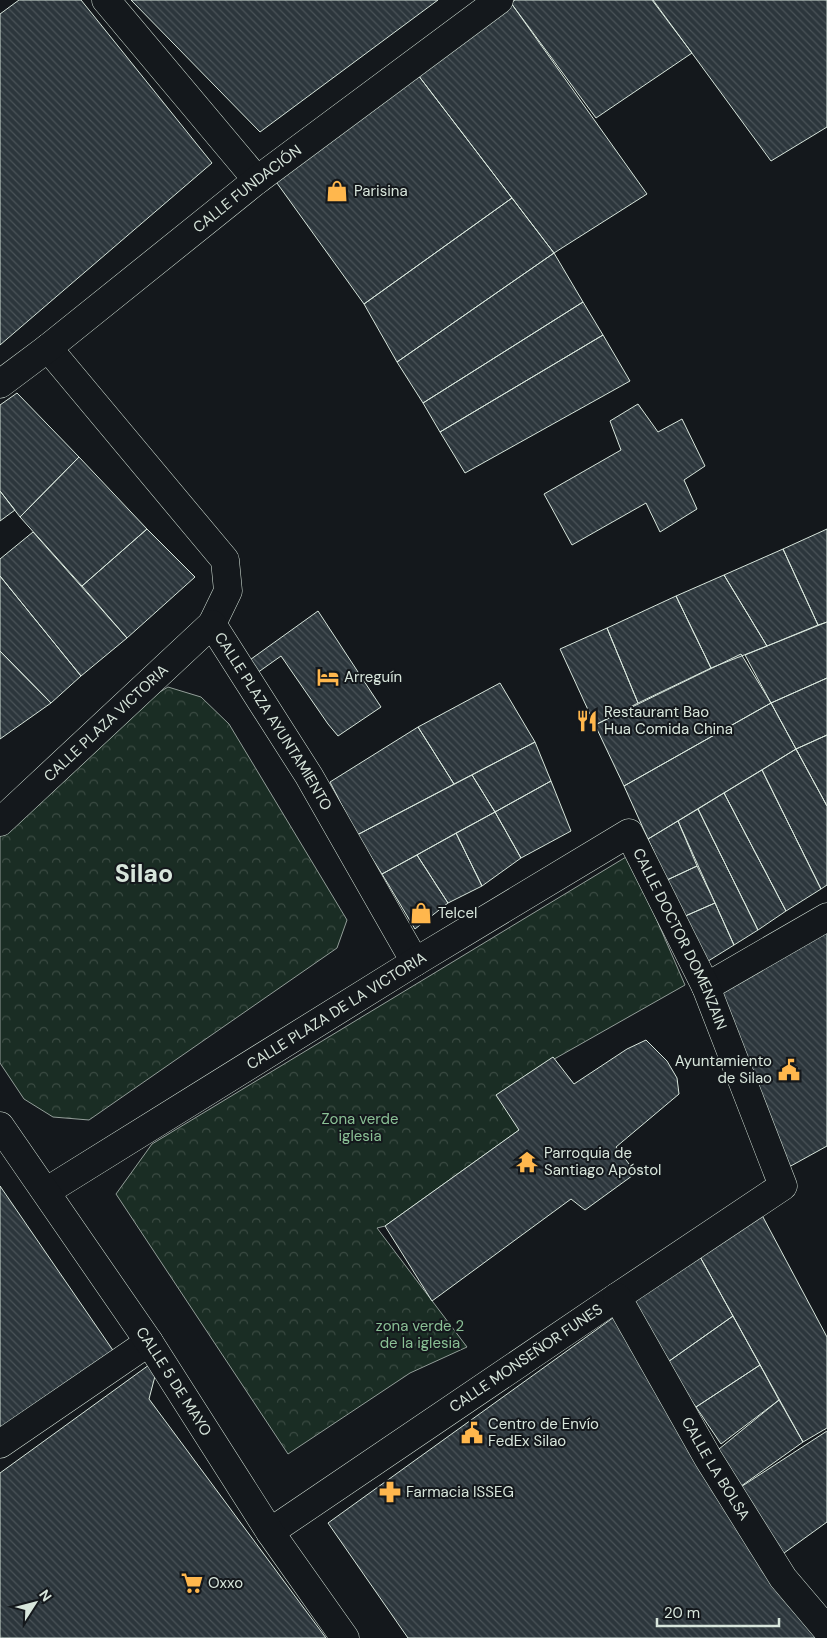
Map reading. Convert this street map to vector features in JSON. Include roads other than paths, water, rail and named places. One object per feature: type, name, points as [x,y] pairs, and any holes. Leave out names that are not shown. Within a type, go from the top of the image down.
[{"type":"street","points":[[106,0],[257,180]]},
{"type":"street","name":"CALLE FUNDACIÓN","points":[[0,384],[48,348],[257,180],[499,0]]},
{"type":"street","name":"CALLE PLAZA AYUNTAMIENTO","points":[[48,348],[225,560],[228,592],[212,624],[309,776],[415,962]]},
{"type":"street","name":"CALLE PLAZA VICTORIA","points":[[0,822],[212,624]]},
{"type":"street","name":"CALLE PLAZA DE LA VICTORIA","points":[[46,1191],[415,962],[629,833]]},
{"type":"street","name":"CALLE DOCTOR DOMENZAIN","points":[[629,833],[706,987],[783,1186]]},
{"type":"street","points":[[706,987],[827,917]]},
{"type":"street","name":"CALLE 5 DE MAYO","points":[[0,1126],[149,1342],[270,1532],[345,1638]]},
{"type":"street","name":"CALLE MONSEÑOR FUNES","points":[[270,1532],[617,1296],[783,1186]]},
{"type":"street","name":"CALLE LA BOLSA","points":[[617,1296],[708,1458],[777,1569],[827,1630]]},
{"type":"street","points":[[0,1444],[149,1342]]},
{"type":"place","name":"Parisina","points":[[337,191]]},
{"type":"place","name":"Arreguín","points":[[328,677]]},
{"type":"place","name":"Restaurant Bao Hua Comida China","points":[[587,721]]},
{"type":"place","name":"Telcel","points":[[421,913]]},
{"type":"place","name":"Ayuntamiento de Silao","points":[[789,1070]]},
{"type":"place","name":"Parroquia de Santiago Apóstol","points":[[527,1162]]},
{"type":"place","name":"Centro de Envío FedEx Silao","points":[[472,1433]]},
{"type":"place","name":"Farmacia ISSEG","points":[[390,1492]]},
{"type":"place","name":"Oxxo","points":[[192,1583]]},
{"type":"district","name":"Silao","points":[[144,873]]},
{"type":"park label","name":"Zona verde iglesia","points":[[360,1128]]},
{"type":"park label","name":"zona verde 2 de la iglesia","points":[[420,1334]]}]
